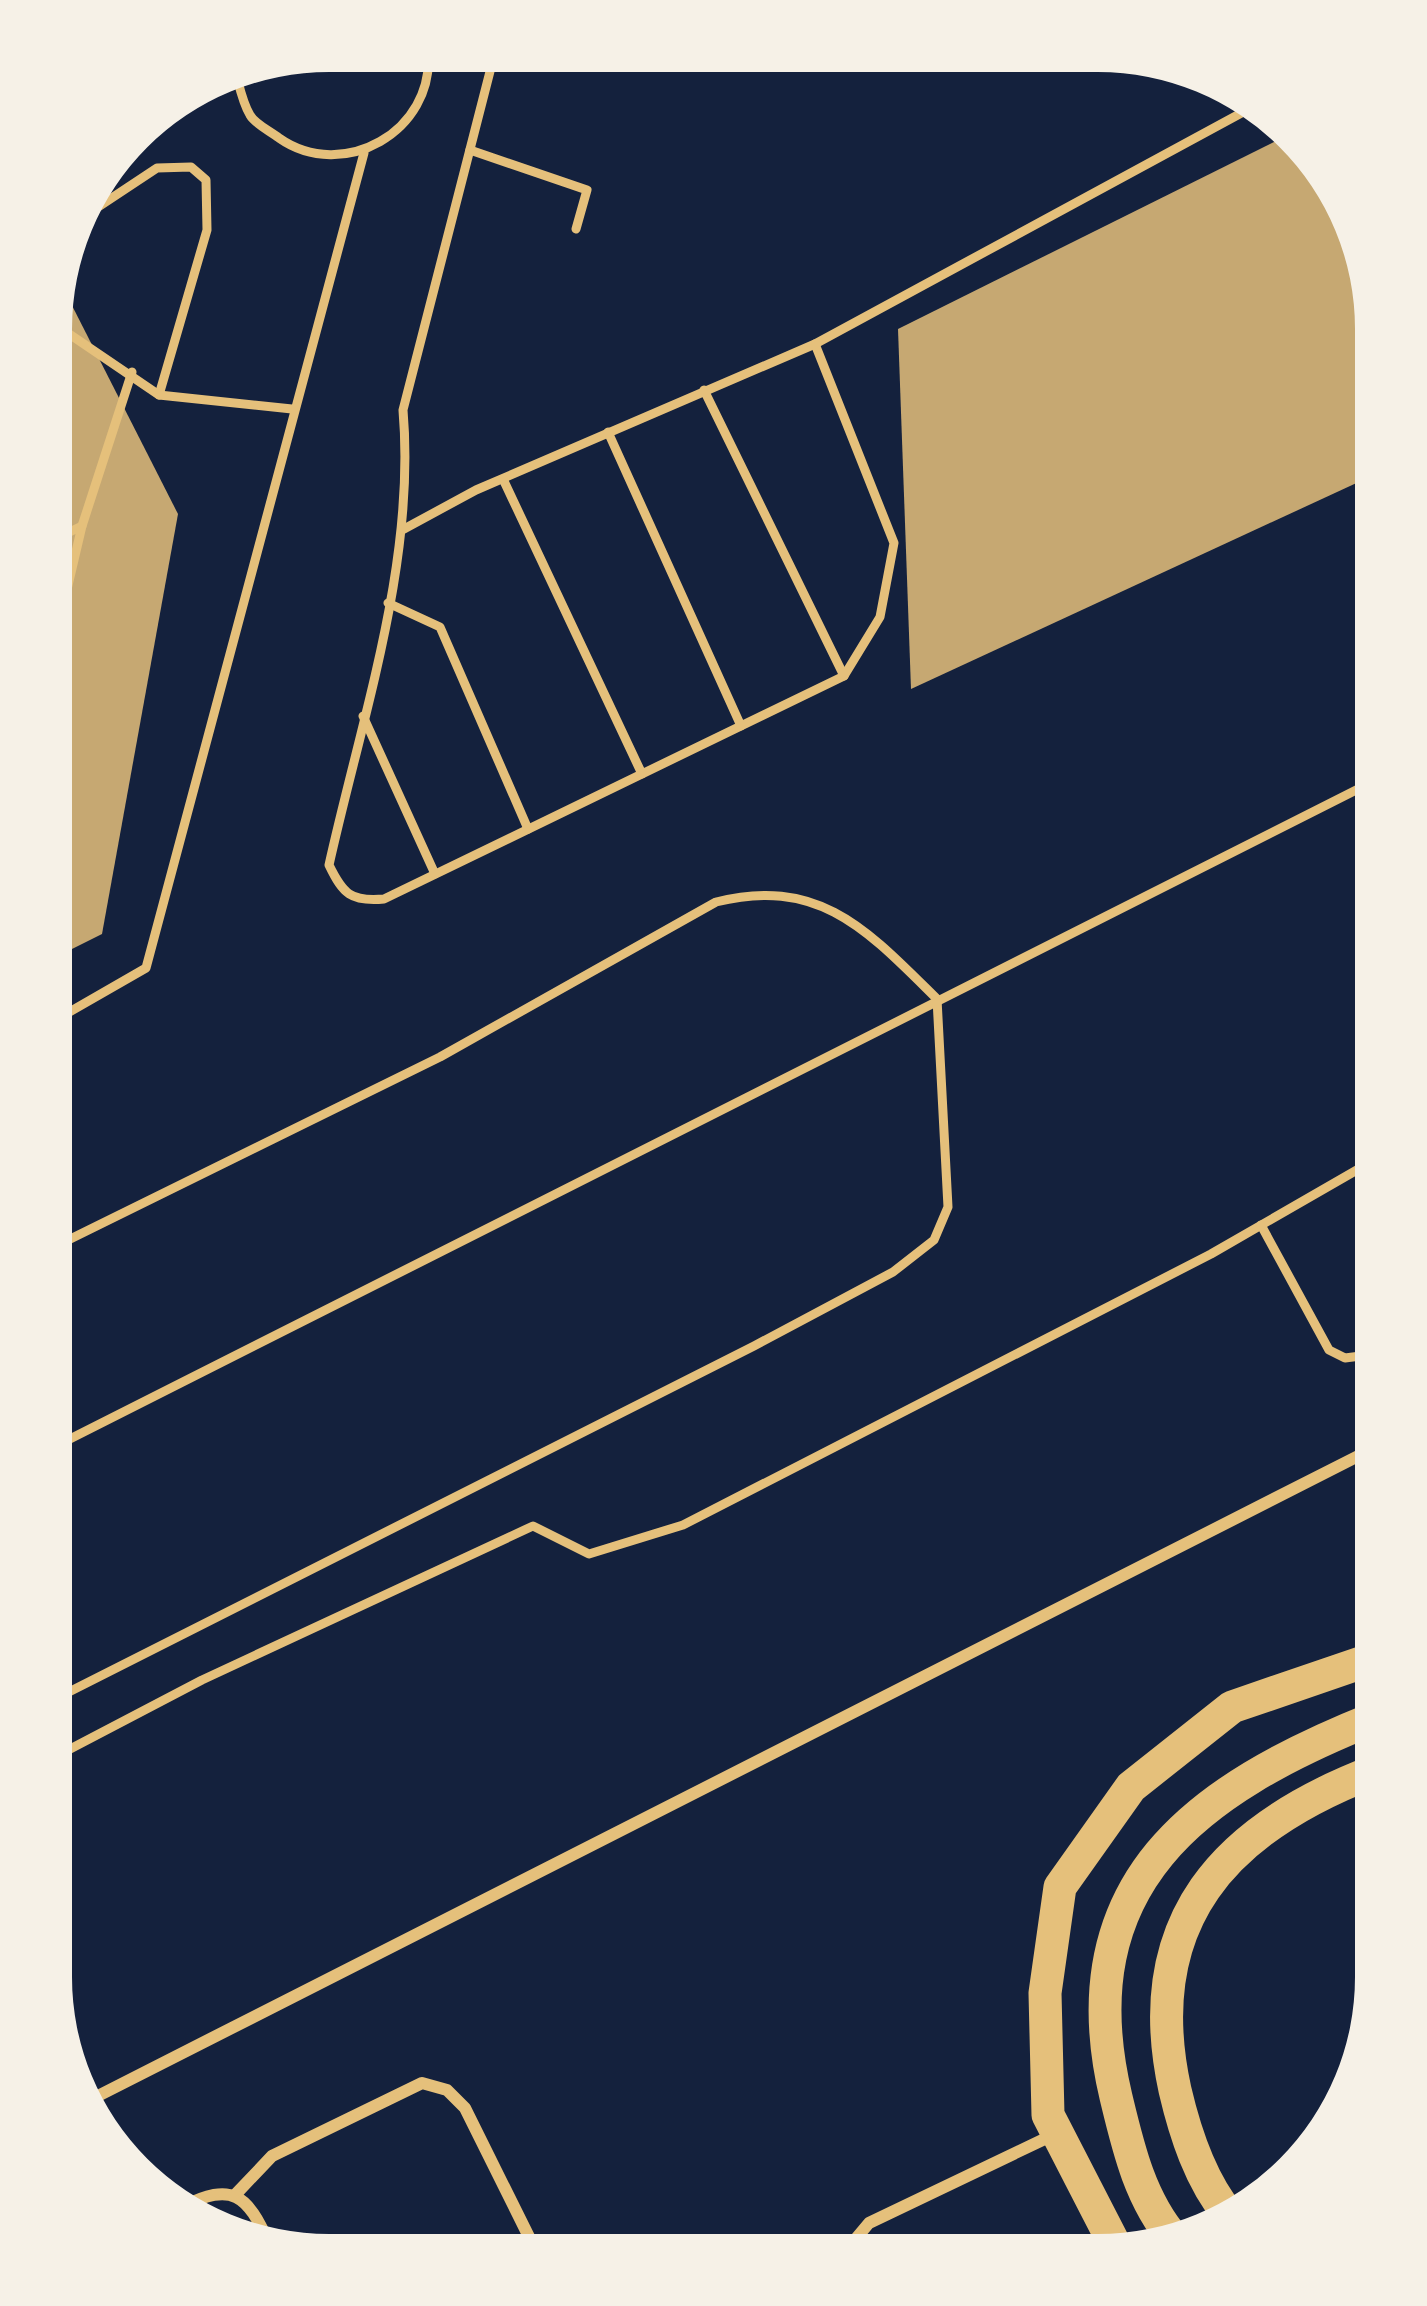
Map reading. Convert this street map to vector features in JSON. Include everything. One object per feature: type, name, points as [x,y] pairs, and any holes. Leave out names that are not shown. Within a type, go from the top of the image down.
[{"type":"highway","points":[[1109,2233],[1048,2115],[1045,1993],[1060,1887],[1131,1786],[1232,1707],[1354,1665]]},
{"type":"highway","points":[[1166,2224],[1133,2168],[1104,2046],[1106,1956],[1143,1874],[1221,1792],[1307,1745],[1354,1727]]},
{"type":"highway","points":[[1221,2203],[1185,2134],[1167,2051],[1170,1967],[1185,1914],[1220,1863],[1269,1823],[1321,1792],[1354,1779]]},
{"type":"street","points":[[101,2095],[1354,1458]]},
{"type":"street","points":[[235,2195],[272,2156],[422,2083],[447,2090],[465,2108],[527,2234]]},
{"type":"street","points":[[860,2234],[869,2223],[1058,2133]]},
{"type":"street","points":[[198,2198],[235,2195],[251,2205],[260,2224]]},
{"type":"lane","points":[[72,1011],[146,968],[364,153],[413,115],[430,72]]},
{"type":"lane","points":[[490,72],[404,410],[408,467],[404,530],[329,865],[343,893],[360,901],[384,899],[844,676],[880,617],[894,543],[815,344]]},
{"type":"lane","points":[[241,88],[250,118],[302,154],[364,153]]},
{"type":"lane","points":[[404,530],[503,479],[815,344],[1239,114]]},
{"type":"lane","points":[[470,150],[587,190],[576,229]]},
{"type":"lane","points":[[105,203],[157,168],[191,167],[206,180],[207,230],[159,395]]},
{"type":"lane","points":[[72,335],[159,395],[292,409]]},
{"type":"lane","points":[[72,569],[131,372]]},
{"type":"lane","points":[[704,390],[844,676]]},
{"type":"lane","points":[[608,432],[741,726]]},
{"type":"lane","points":[[503,479],[642,774]]},
{"type":"lane","points":[[72,531],[82,526]]},
{"type":"lane","points":[[388,603],[440,627],[528,829]]},
{"type":"lane","points":[[363,716],[435,874]]},
{"type":"lane","points":[[72,1438],[1355,791]]},
{"type":"lane","points":[[72,1238],[440,1057],[716,902],[754,892],[794,896],[858,922],[937,999],[948,1207],[934,1240],[893,1272],[754,1346],[72,1691]]},
{"type":"lane","points":[[72,1748],[202,1680],[533,1526],[589,1555],[683,1525],[1261,1225],[1354,1171]]},
{"type":"lane","points":[[1261,1225],[1329,1350],[1354,1357]]},
{"type":"building","points":[[1274,142],[1321,200],[1346,262],[1355,329],[1355,484],[911,689],[898,329]]},
{"type":"building","points":[[73,308],[178,514],[102,934],[72,949]]}]
